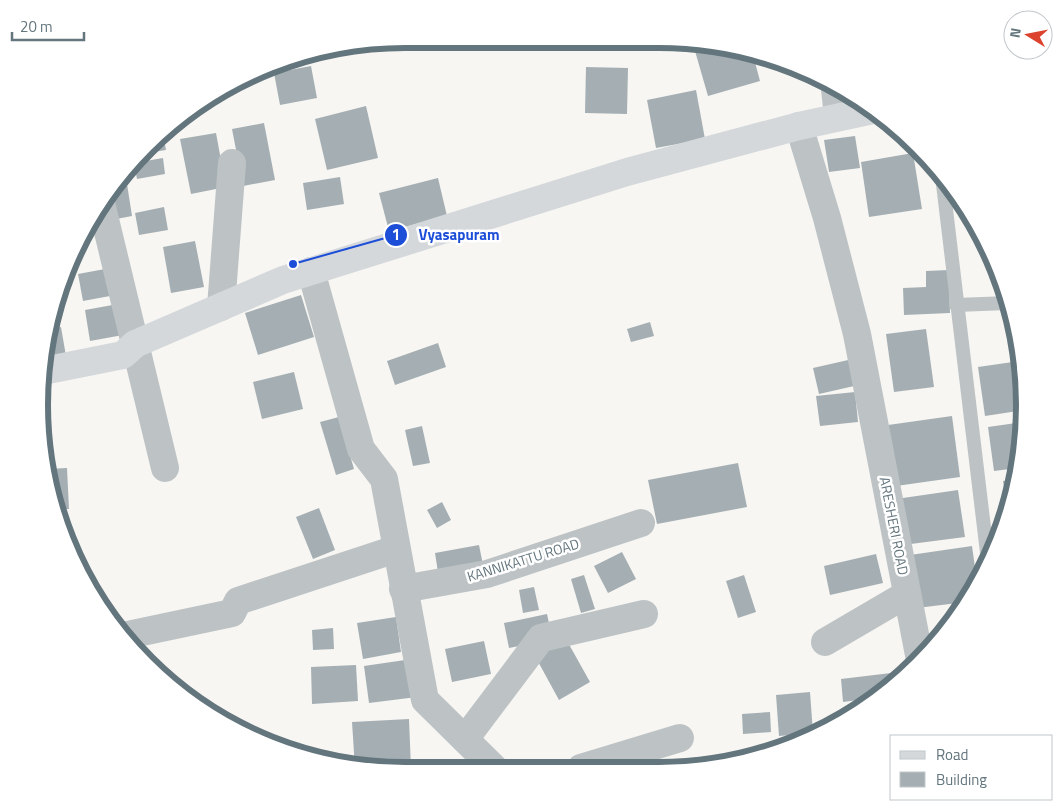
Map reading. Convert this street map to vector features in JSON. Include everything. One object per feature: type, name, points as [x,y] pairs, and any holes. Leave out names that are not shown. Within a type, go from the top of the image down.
[{"type":"main road","points":[[50,370],[123,354],[135,344],[283,280],[311,271],[627,172],[799,126],[863,112]]},
{"type":"street","points":[[836,94],[838,117]]},
{"type":"street","name":"ARESHERI ROAD","points":[[799,126],[827,218],[857,334],[918,650]]},
{"type":"street","points":[[221,307],[232,163]]},
{"type":"street","points":[[103,213],[165,468]]},
{"type":"street","points":[[311,271],[361,449],[384,479],[425,700],[488,762]]},
{"type":"street","name":"KANNIKATTU ROAD","points":[[403,589],[487,574],[641,523]]},
{"type":"street","points":[[131,634],[232,613],[238,601],[396,549]]},
{"type":"street","points":[[825,642],[907,594]]},
{"type":"street","points":[[465,739],[541,638],[644,614]]},
{"type":"street","points":[[601,762],[680,738]]},
{"type":"lane","points":[[946,193],[956,305],[986,546]]},
{"type":"lane","points":[[956,305],[1001,303]]},
{"type":"building","points":[[695,51],[728,54],[755,61],[760,81],[708,96]]},
{"type":"building","points":[[311,66],[317,98],[280,105],[274,73]]},
{"type":"building","points":[[586,67],[628,68],[627,114],[585,113]]},
{"type":"building","points":[[696,90],[705,139],[656,148],[647,100]]},
{"type":"building","points":[[366,106],[378,158],[327,170],[315,119]]},
{"type":"building","points":[[264,123],[275,180],[243,186],[232,129]]},
{"type":"building","points":[[216,133],[226,187],[191,194],[180,139]]},
{"type":"building","points":[[855,136],[860,168],[829,172],[824,140]]},
{"type":"building","points":[[164,140],[166,150],[152,152]]},
{"type":"building","points":[[912,153],[922,209],[869,217],[861,162]]},
{"type":"building","points":[[163,158],[165,174],[137,179],[135,170],[143,161]]},
{"type":"building","points":[[340,177],[344,204],[307,210],[303,183]]},
{"type":"building","points":[[438,178],[447,216],[389,231],[379,193]]},
{"type":"building","points":[[127,184],[132,216],[111,220],[108,206],[123,185]]},
{"type":"building","points":[[164,207],[168,230],[139,235],[135,213]]},
{"type":"building","points":[[195,241],[204,287],[171,293],[163,247]]},
{"type":"building","points":[[105,269],[110,296],[83,301],[78,274]]},
{"type":"building","points":[[949,270],[950,313],[904,315],[903,288],[926,287],[926,271]]},
{"type":"building","points":[[301,295],[314,337],[258,355],[245,313]]},
{"type":"building","points":[[118,304],[123,335],[90,341],[85,310]]},
{"type":"building","points":[[650,322],[654,336],[631,342],[627,329]]},
{"type":"building","points":[[61,327],[66,356],[51,359],[54,335],[56,328]]},
{"type":"building","points":[[926,329],[934,387],[894,392],[886,334]]},
{"type":"building","points":[[438,343],[446,367],[395,385],[387,361]]},
{"type":"building","points":[[857,358],[863,384],[819,394],[813,368]]},
{"type":"building","points":[[1013,362],[1016,411],[985,416],[978,367]]},
{"type":"building","points":[[294,372],[303,409],[262,419],[253,382]]},
{"type":"building","points":[[855,392],[858,422],[820,426],[816,396]]},
{"type":"building","points":[[952,416],[960,477],[896,486],[888,425]]},
{"type":"building","points":[[339,417],[354,469],[336,475],[320,422]]},
{"type":"building","points":[[1015,423],[1010,469],[994,471],[988,427]]},
{"type":"building","points":[[422,426],[430,463],[413,466],[405,430]]},
{"type":"building","points":[[738,463],[747,507],[657,524],[648,480]]},
{"type":"building","points":[[67,468],[69,509],[63,509],[53,469]]},
{"type":"building","points":[[1008,480],[1005,492],[1003,481]]},
{"type":"building","points":[[958,490],[965,537],[903,545],[896,499]]},
{"type":"building","points":[[442,502],[451,520],[437,528],[427,510]]},
{"type":"building","points":[[319,508],[335,550],[313,559],[296,517]]},
{"type":"building","points":[[479,545],[484,570],[439,579],[435,553]]},
{"type":"building","points":[[972,546],[975,570],[955,603],[917,608],[910,555]]},
{"type":"building","points":[[622,552],[636,579],[608,593],[594,566]]},
{"type":"building","points":[[876,554],[883,583],[830,595],[824,566]]},
{"type":"building","points":[[584,575],[595,609],[581,613],[571,579]]},
{"type":"building","points":[[744,575],[756,612],[738,618],[726,581]]},
{"type":"building","points":[[534,587],[539,610],[523,613],[519,590]]},
{"type":"building","points":[[547,614],[550,628],[527,633],[529,644],[509,648],[504,623]]},
{"type":"building","points":[[396,617],[401,652],[363,659],[357,623]]},
{"type":"building","points":[[333,628],[334,649],[313,650],[312,630]]},
{"type":"building","points":[[566,639],[590,682],[559,700],[535,656]]},
{"type":"building","points":[[484,641],[491,674],[452,682],[445,649]]},
{"type":"building","points":[[412,659],[417,697],[369,703],[364,666]]},
{"type":"building","points":[[356,665],[358,701],[312,704],[311,667]]},
{"type":"building","points":[[891,673],[891,676],[860,700],[843,702],[841,679]]},
{"type":"building","points":[[810,692],[813,727],[796,734],[779,736],[776,695]]},
{"type":"building","points":[[770,712],[771,732],[743,734],[742,714]]},
{"type":"building","points":[[409,719],[411,762],[382,762],[354,759],[352,722]]},
{"type":"building","points":[[646,756],[646,762],[636,762]]},
{"type":"place","name":"Vyasapuram","points":[[293,264]]}]
